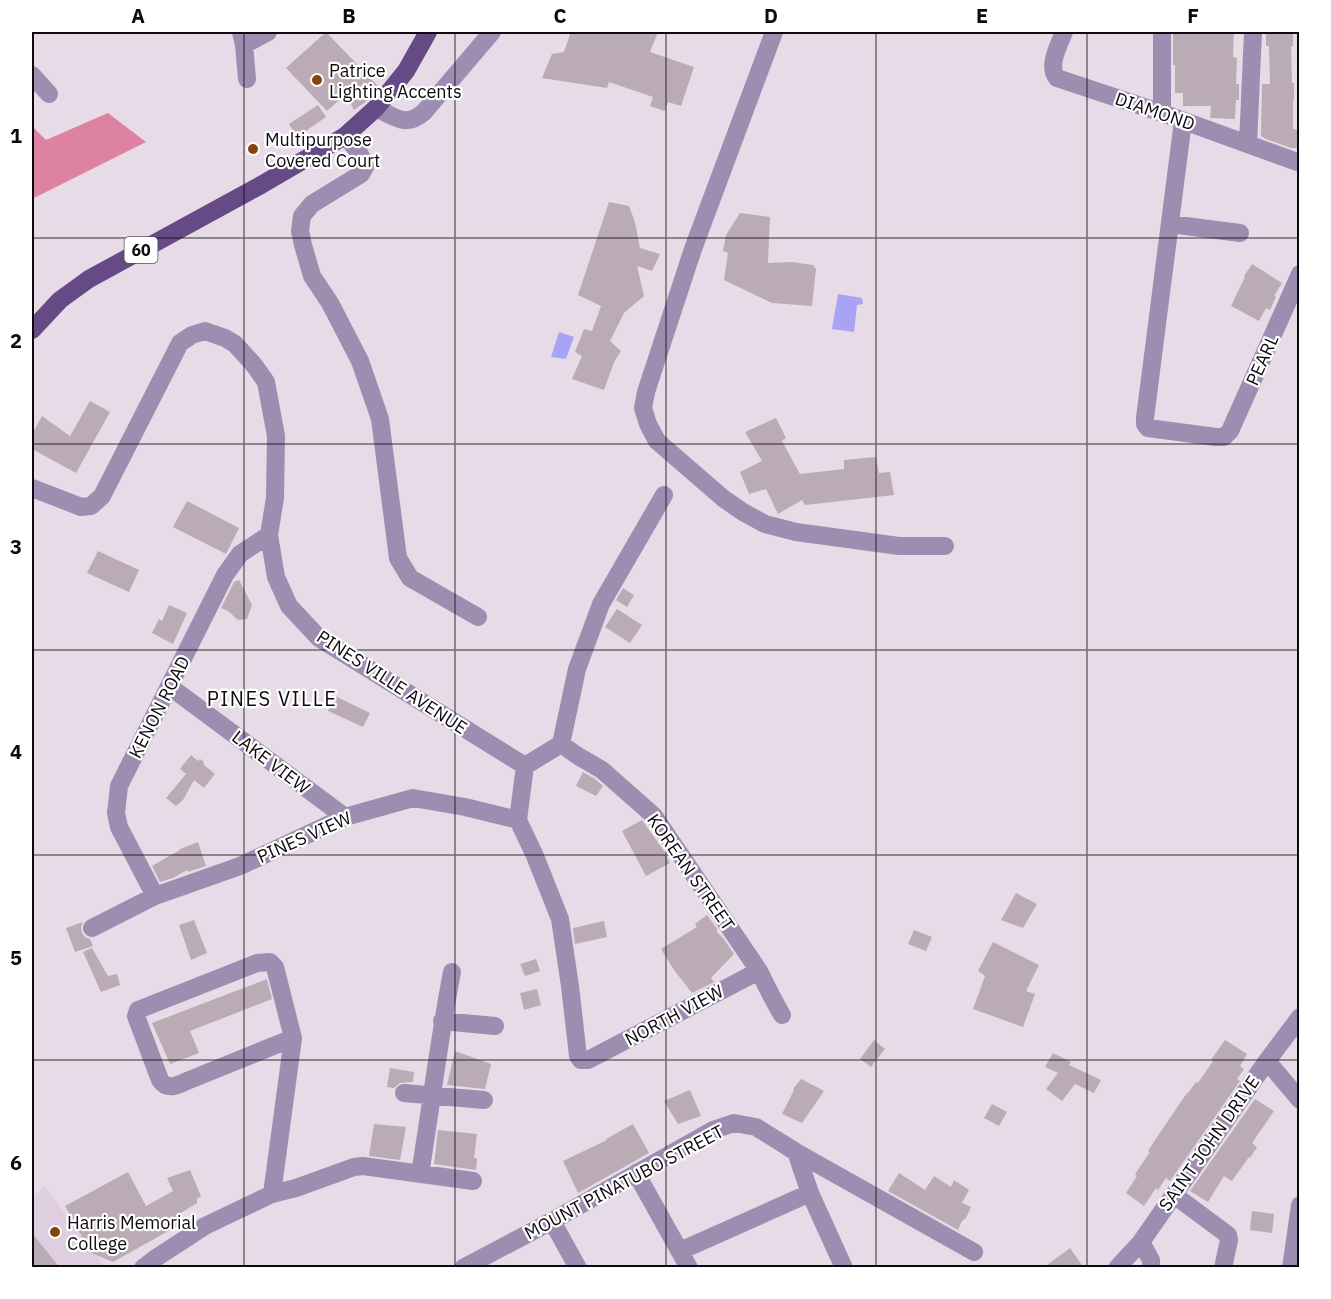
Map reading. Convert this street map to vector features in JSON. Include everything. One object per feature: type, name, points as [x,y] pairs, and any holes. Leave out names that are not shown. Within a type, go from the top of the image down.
[{"type":"main road","name":"60","points":[[32,330],[60,300],[89,279],[261,185],[345,136],[376,108],[406,71],[428,32]]},
{"type":"street","points":[[247,79],[242,38],[268,32]]},
{"type":"street","points":[[376,108],[404,121],[416,119],[492,32]]},
{"type":"street","points":[[774,32],[685,271],[646,392],[643,408],[648,424],[657,441],[693,473],[724,499],[765,524],[796,532],[899,546],[945,546]]},
{"type":"street","name":"DIAMOND","points":[[1064,32],[1053,66],[1053,73],[1057,78],[1299,163]]},
{"type":"street","points":[[1162,32],[1162,113]]},
{"type":"street","points":[[1248,144],[1252,32]]},
{"type":"street","points":[[32,75],[50,93]]},
{"type":"street","points":[[1183,121],[1170,224],[1240,233]]},
{"type":"street","points":[[345,136],[364,160],[365,167],[361,174],[312,204],[302,216],[300,231],[303,245],[312,276],[330,303],[360,361],[380,419],[398,558],[410,578],[478,617]]},
{"type":"street","name":"PEARL","points":[[1170,224],[1145,424],[1148,428],[1224,437],[1230,431],[1297,286]]},
{"type":"street","name":"PINES VILLE AVENUE","points":[[32,488],[81,507],[91,506],[102,496],[180,343],[192,335],[205,332],[225,338],[254,365],[266,382],[276,436],[275,498],[269,535],[276,577],[289,606],[318,638],[525,766]]},
{"type":"street","points":[[518,820],[525,766],[561,744],[577,669],[601,604],[664,495]]},
{"type":"street","name":"KENON ROAD","points":[[155,896],[119,827],[116,813],[119,786],[225,575],[240,554],[269,535]]},
{"type":"street","name":"LAKE VIEW","points":[[169,686],[345,816]]},
{"type":"street","name":"KOREAN STREET","points":[[561,744],[602,770],[654,816],[759,971],[782,1015]]},
{"type":"street","name":"PINES VIEW","points":[[92,927],[155,896],[240,866],[345,816],[413,798],[465,807],[518,820]]},
{"type":"street","name":"NORTH VIEW","points":[[518,820],[560,919],[578,1056],[581,1060],[588,1060],[759,971]]},
{"type":"street","points":[[272,1194],[293,1038],[275,967],[270,962],[257,963],[142,1008],[138,1010],[136,1016],[160,1080],[170,1087],[188,1082],[293,1038]]},
{"type":"street","points":[[420,1174],[442,1021],[452,972]]},
{"type":"street","name":"SAINT JOHN DRIVE","points":[[1117,1268],[1141,1242],[1299,1017]]},
{"type":"street","points":[[442,1021],[495,1026]]},
{"type":"street","points":[[1267,1061],[1299,1100]]},
{"type":"street","points":[[404,1093],[484,1100]]},
{"type":"street","name":"MOUNT PINATUBO STREET","points":[[463,1268],[552,1221],[713,1130],[734,1124],[756,1127],[974,1252]]},
{"type":"street","points":[[796,1152],[810,1193],[844,1268]]},
{"type":"street","points":[[142,1268],[205,1226],[272,1194],[296,1188],[354,1167],[363,1166],[473,1181]]},
{"type":"street","points":[[636,1173],[689,1268]]},
{"type":"street","points":[[680,1251],[810,1193]]},
{"type":"street","points":[[1174,1195],[1228,1234],[1229,1240],[1223,1268]]},
{"type":"street","points":[[1291,1268],[1299,1205]]},
{"type":"street","points":[[552,1221],[578,1268]]},
{"type":"street","points":[[1141,1242],[1151,1260],[1151,1268]]},
{"type":"shaded area","points":[[108,113],[146,142],[32,199],[32,126],[46,140]]},
{"type":"shaded area","points":[[838,294],[862,298],[863,304],[857,305],[854,332],[832,329]]},
{"type":"shaded area","points":[[559,332],[574,337],[566,359],[551,357]]},
{"type":"shaded area","name":"Harris Memorial College","points":[[44,1186],[105,1267],[32,1267],[32,1197]]},
{"type":"building","points":[[326,32],[379,87],[368,100],[354,110],[346,94],[327,111],[286,68]]},
{"type":"building","points":[[571,32],[658,32],[650,52],[694,67],[681,106],[668,102],[665,111],[650,106],[653,97],[609,82],[607,88],[542,78],[552,54],[564,52]]},
{"type":"building","points":[[1173,32],[1234,32],[1233,57],[1237,58],[1236,84],[1239,84],[1239,100],[1236,100],[1235,119],[1210,118],[1211,106],[1183,106],[1183,93],[1175,93]]},
{"type":"building","points":[[1266,32],[1293,32],[1293,46],[1291,46],[1292,83],[1294,83],[1293,129],[1299,130],[1299,148],[1291,148],[1261,136],[1262,84],[1270,84],[1269,46],[1266,46]]},
{"type":"building","points":[[318,105],[326,117],[297,137],[289,124]]},
{"type":"building","points":[[609,202],[629,206],[640,248],[660,254],[652,271],[637,266],[644,296],[624,313],[610,341],[621,351],[614,362],[604,390],[572,379],[582,356],[575,352],[584,329],[592,331],[601,306],[578,295]]},
{"type":"building","points":[[740,213],[770,217],[768,263],[792,262],[813,265],[816,269],[812,306],[772,303],[724,280],[728,253],[723,251],[726,235]]},
{"type":"building","points":[[1252,264],[1282,283],[1274,296],[1276,297],[1270,310],[1266,308],[1259,321],[1231,306]]},
{"type":"building","points":[[90,401],[110,412],[76,473],[32,449],[32,434],[42,416],[70,436]]},
{"type":"building","points":[[776,418],[786,438],[782,441],[800,474],[844,469],[844,460],[876,457],[879,473],[890,472],[894,495],[805,505],[802,500],[778,514],[766,489],[749,494],[740,472],[762,461],[745,432]]},
{"type":"building","points":[[187,501],[239,528],[226,554],[173,527]]},
{"type":"building","points":[[98,551],[139,570],[129,592],[87,573]]},
{"type":"building","points":[[239,580],[252,605],[247,619],[238,620],[221,608],[234,582]]},
{"type":"building","points":[[623,588],[634,595],[627,607],[616,600]]},
{"type":"building","points":[[169,605],[187,613],[173,644],[152,633],[159,619],[162,621]]},
{"type":"building","points":[[617,609],[642,625],[630,643],[605,627]]},
{"type":"building","points":[[335,696],[370,713],[363,727],[328,711]]},
{"type":"building","points":[[191,755],[198,761],[200,759],[204,762],[203,764],[215,774],[204,788],[194,780],[183,800],[176,806],[166,798],[186,774],[180,769]]},
{"type":"building","points":[[583,772],[603,786],[596,796],[576,786]]},
{"type":"building","points":[[642,820],[670,863],[646,876],[622,831]]},
{"type":"building","points":[[198,842],[206,866],[188,872],[187,870],[160,882],[152,866],[180,849]]},
{"type":"building","points":[[1016,893],[1037,904],[1023,928],[1001,920]]},
{"type":"building","points":[[707,915],[734,954],[711,978],[714,982],[692,993],[661,949],[697,927],[695,924]]},
{"type":"building","points":[[194,920],[207,953],[191,960],[179,925]]},
{"type":"building","points":[[604,921],[607,937],[575,944],[573,928]]},
{"type":"building","points":[[83,922],[82,933],[90,939],[93,946],[75,952],[66,928]]},
{"type":"building","points":[[914,930],[932,937],[926,951],[908,944]]},
{"type":"building","points":[[993,942],[1039,965],[1026,991],[1035,994],[1023,1027],[973,1009],[985,976],[978,971]]},
{"type":"building","points":[[92,948],[108,976],[117,974],[120,985],[101,992],[83,952]]},
{"type":"building","points":[[536,959],[540,971],[525,976],[520,964]]},
{"type":"building","points":[[267,979],[272,999],[190,1031],[199,1053],[170,1064],[152,1023]]},
{"type":"building","points":[[537,989],[541,1005],[524,1010],[520,993]]},
{"type":"building","points":[[874,1040],[885,1049],[871,1067],[860,1059]]},
{"type":"building","points":[[1225,1040],[1247,1054],[1240,1066],[1244,1069],[1237,1079],[1240,1081],[1170,1181],[1166,1178],[1144,1206],[1126,1193],[1137,1176],[1135,1174],[1155,1140],[1187,1093],[1196,1082],[1198,1083]]},
{"type":"building","points":[[455,1051],[491,1064],[485,1089],[447,1085]]},
{"type":"building","points":[[1053,1053],[1071,1062],[1069,1065],[1101,1080],[1094,1093],[1075,1084],[1062,1101],[1046,1089],[1058,1073],[1045,1067]]},
{"type":"building","points":[[390,1068],[414,1072],[413,1082],[400,1083],[394,1088],[387,1087]]},
{"type":"building","points":[[801,1079],[824,1091],[802,1123],[782,1114],[793,1089]]},
{"type":"building","points":[[690,1090],[701,1116],[678,1124],[664,1101]]},
{"type":"building","points":[[1255,1099],[1274,1111],[1252,1143],[1257,1147],[1250,1158],[1232,1181],[1224,1176],[1208,1202],[1190,1191]]},
{"type":"building","points":[[992,1104],[1007,1112],[999,1126],[984,1118]]},
{"type":"building","points":[[374,1124],[406,1127],[400,1160],[369,1156]]},
{"type":"building","points":[[633,1124],[649,1153],[578,1193],[563,1161],[607,1140]]},
{"type":"building","points":[[438,1130],[477,1134],[474,1158],[477,1158],[476,1170],[434,1164]]},
{"type":"building","points":[[190,1170],[201,1196],[197,1199],[197,1203],[176,1216],[181,1224],[113,1262],[91,1253],[65,1206],[128,1172],[146,1206],[173,1191],[167,1178]]},
{"type":"building","points":[[899,1173],[925,1190],[934,1176],[951,1187],[954,1180],[969,1190],[962,1203],[971,1207],[958,1230],[888,1191]]},
{"type":"building","points":[[1252,1211],[1274,1214],[1272,1233],[1250,1230]]},
{"type":"building","points":[[32,1233],[60,1268],[32,1268]]},
{"type":"building","points":[[1070,1248],[1084,1268],[1043,1268]]},
{"type":"place","name":"Patrice Lighting Accents","points":[[317,80]]},
{"type":"place","name":"Multipurpose Covered Court","points":[[253,149]]},
{"type":"place","name":"Harris Memorial College","points":[[55,1232]]},
{"type":"district","name":"PINES VILLE","points":[[272,698]]}]
